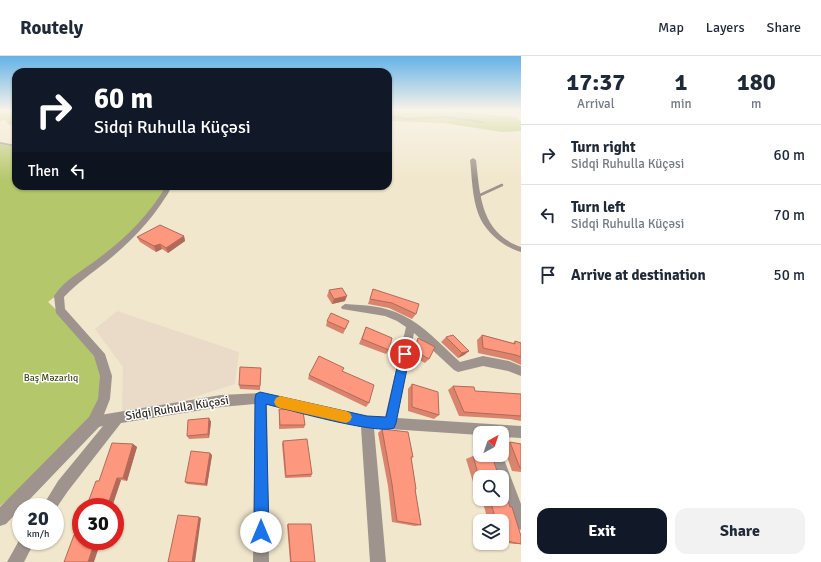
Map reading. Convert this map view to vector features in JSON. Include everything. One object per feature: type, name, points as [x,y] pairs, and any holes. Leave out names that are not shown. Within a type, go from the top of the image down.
[{"type":"street","points":[[0,143],[12,145]]},
{"type":"street","points":[[473,160],[482,213],[496,234],[506,244],[521,250]]},
{"type":"street","points":[[0,518],[94,422],[104,399],[106,376],[98,354],[60,310],[59,296],[71,283],[109,255],[141,228],[166,190]]},
{"type":"street","points":[[345,307],[360,307],[399,318],[411,326],[458,367],[484,361],[509,366],[521,371]]},
{"type":"street","points":[[390,423],[411,326]]},
{"type":"street","points":[[260,398],[261,562]]},
{"type":"street","name":"Sidqi Ruhulla Küçəsi","points":[[94,422],[221,401],[260,398],[367,422],[473,430]]},
{"type":"street","points":[[55,498],[118,418]]},
{"type":"street","points":[[367,422],[378,562]]},
{"type":"street","name":"Sidqi Ruhulla Küçəsi","points":[[509,432],[521,432]]},
{"type":"street","points":[[499,462],[521,523]]},
{"type":"street","points":[[15,562],[22,550]]},
{"type":"lane","points":[[478,196],[502,185]]},
{"type":"shaded area","points":[[117,311],[239,352],[235,384],[163,407],[122,413],[123,367],[95,329]]},
{"type":"green space","name":"Baş Məzarlıq","points":[[0,144],[12,146],[12,190],[170,190],[132,237],[48,302],[81,333],[104,362],[96,412],[31,480],[0,506]]},
{"type":"building","points":[[160,225],[184,236],[166,248],[160,244],[154,246],[137,237]]},
{"type":"building","points":[[342,288],[347,296],[334,299],[329,290]]},
{"type":"building","points":[[373,289],[419,304],[416,314],[392,303],[370,299]]},
{"type":"building","points":[[331,313],[349,321],[345,329],[327,321]]},
{"type":"building","points":[[366,327],[392,338],[389,350],[362,339]]},
{"type":"building","points":[[453,335],[469,351],[462,353],[446,337]]},
{"type":"building","points":[[482,335],[515,344],[515,341],[521,343],[521,357],[483,348]]},
{"type":"building","points":[[418,338],[435,347],[429,359],[415,351]]},
{"type":"building","points":[[319,356],[344,368],[342,371],[374,385],[369,403],[309,375]]},
{"type":"building","points":[[240,367],[261,368],[260,386],[239,385]]},
{"type":"building","points":[[412,384],[438,392],[439,415],[412,407]]},
{"type":"building","points":[[453,386],[474,387],[475,391],[521,394],[521,416],[464,412]]},
{"type":"building","points":[[279,409],[303,411],[305,425],[280,425]]},
{"type":"building","points":[[209,418],[208,434],[187,436],[188,420]]},
{"type":"building","points":[[382,429],[408,432],[413,457],[411,457],[421,525],[397,521]]},
{"type":"building","points":[[307,439],[312,474],[286,476],[283,441]]},
{"type":"building","points":[[510,442],[521,444],[521,468],[520,468]]},
{"type":"building","points":[[112,443],[133,444],[123,478],[117,478],[110,498],[90,498],[96,481],[99,481]]},
{"type":"building","points":[[191,451],[210,453],[205,484],[185,482]]},
{"type":"building","points":[[475,462],[494,462],[497,470],[477,470]]},
{"type":"building","points":[[509,504],[510,507],[512,507],[521,536],[521,544],[509,541],[509,514],[494,514],[492,506],[509,506]]},
{"type":"building","points":[[178,515],[199,517],[192,562],[168,562]]},
{"type":"building","points":[[288,524],[311,524],[315,562],[291,562]]},
{"type":"building","points":[[72,540],[72,550],[92,550],[88,562],[64,562]]},
{"type":"slow traffic","points":[[280,402],[346,417]]},
{"type":"route","points":[[261,532],[260,398],[367,422],[390,423],[405,354]]}]
